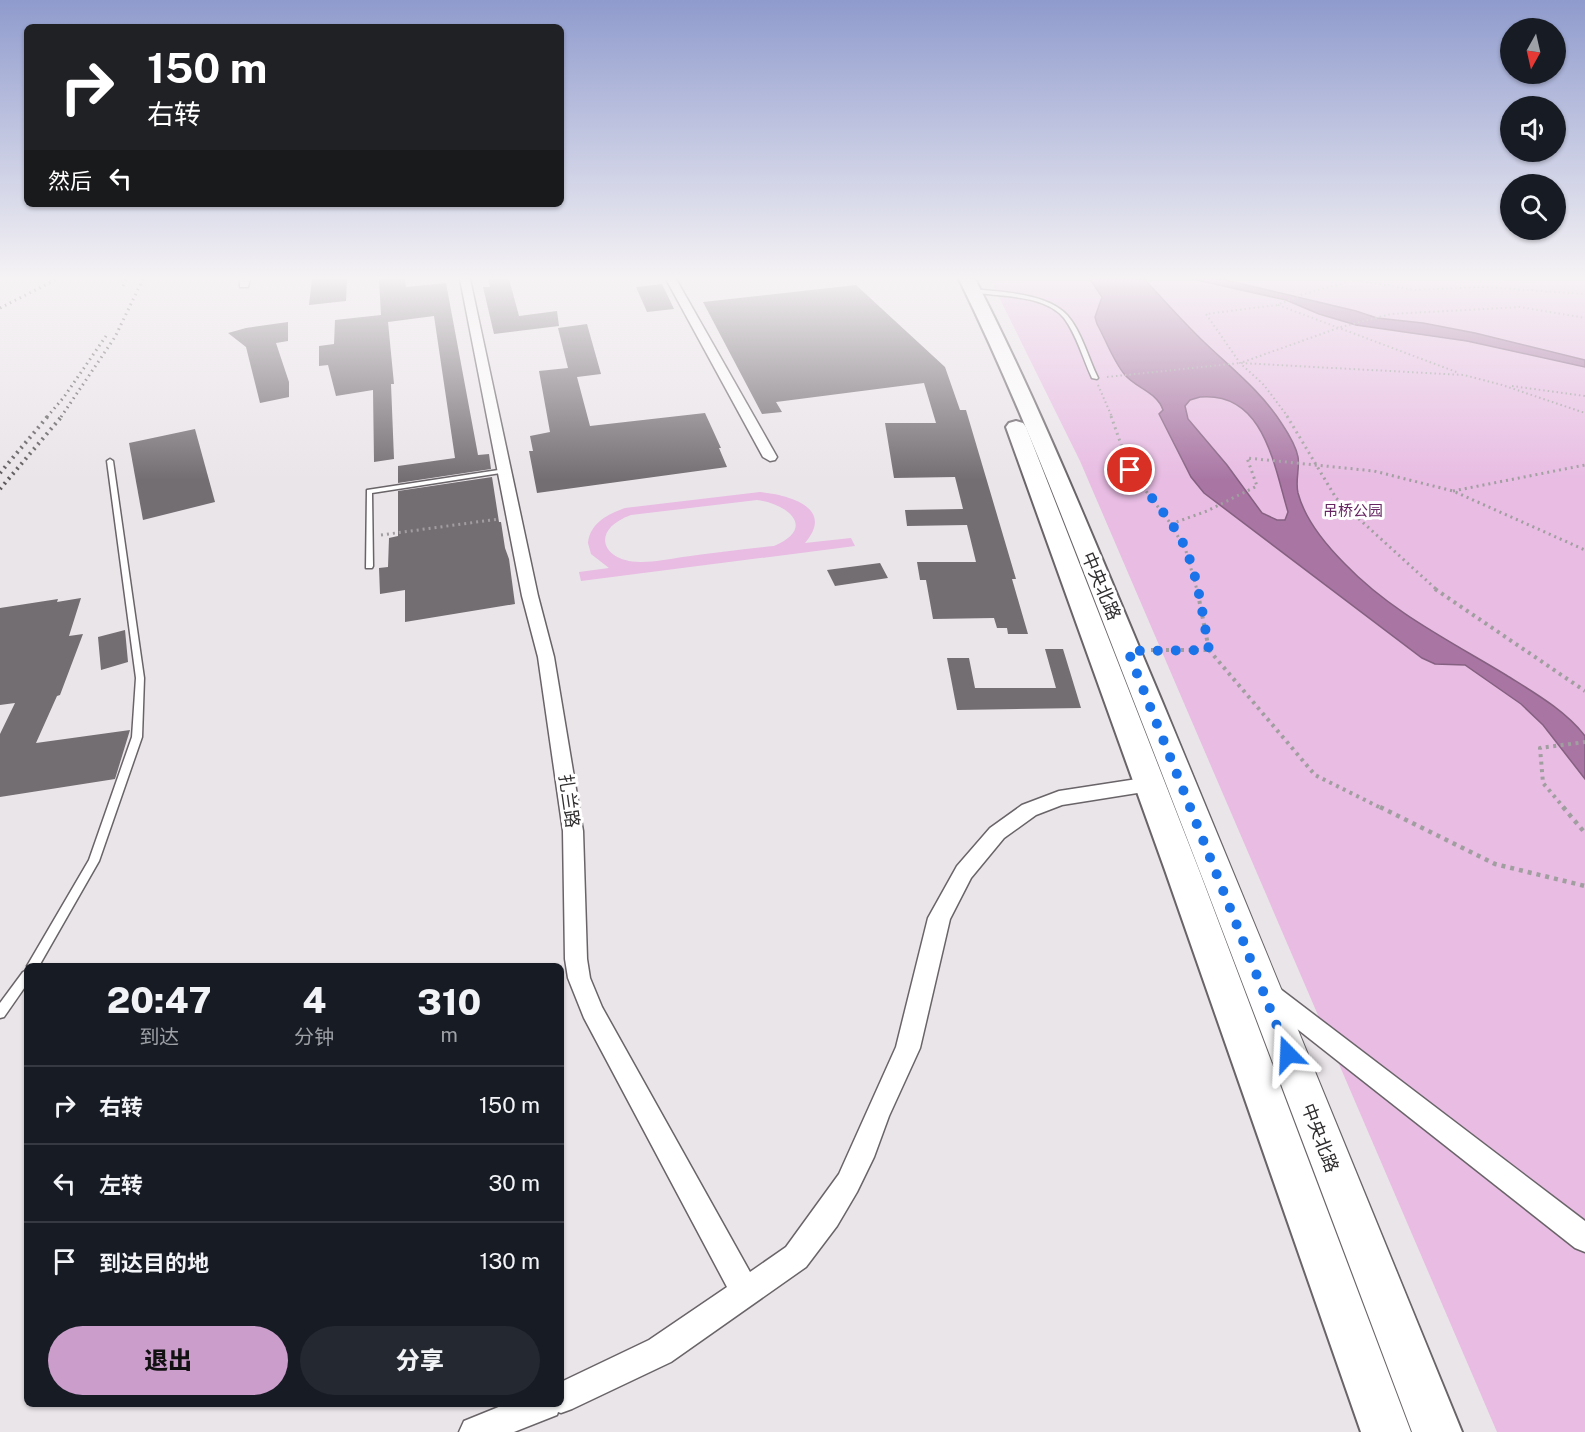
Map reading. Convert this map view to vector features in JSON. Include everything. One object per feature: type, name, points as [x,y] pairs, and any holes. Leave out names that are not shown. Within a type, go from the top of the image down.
[{"type":"main road","name":"中央北路","points":[[987,346],[1150,784],[1386,1432]]},
{"type":"main road","name":"中央北路","points":[[997,346],[1025,399],[1128,651],[1437,1432]]},
{"type":"street","name":"扎兰路","points":[[479,346],[530,596],[546,657],[569,795],[575,871],[574,941],[579,978],[592,1011],[745,1292]]},
{"type":"street","points":[[708,346],[770,457]]},
{"type":"street","points":[[564,1397],[660,1351],[796,1257],[848,1183],[908,1048],[939,918],[951,894],[980,851],[1012,820],[1043,804],[1075,794],[1150,784]]},
{"type":"street","points":[[1262,987],[1585,1238]]},
{"type":"street","points":[[475,1432],[538,1407]]},
{"type":"lane","points":[[1080,346],[1095,378]]},
{"type":"lane","points":[[35,963],[94,861],[137,736],[140,678],[110,461]]},
{"type":"lane","points":[[369,566],[369,491],[505,471]]},
{"type":"lane","points":[[0,1013],[24,979]]},
{"type":"path","points":[[1228,346],[1240,363],[1264,385],[1296,428],[1336,498],[1439,592],[1585,691]]},
{"type":"path","points":[[1240,363],[1292,346]]},
{"type":"path","points":[[1389,346],[1464,375],[1502,385],[1585,413]]},
{"type":"path","points":[[1115,376],[1240,363],[1464,375]]},
{"type":"path","points":[[1095,378],[1107,403],[1130,470],[1171,524],[1192,566],[1209,650],[1315,775],[1495,864],[1585,886]]},
{"type":"path","points":[[1502,385],[1585,396]]},
{"type":"path","points":[[1171,524],[1208,511],[1257,486],[1247,458],[1374,471],[1453,491],[1585,550]]},
{"type":"path","points":[[1453,491],[1585,465]]},
{"type":"path","points":[[369,537],[514,517]]},
{"type":"path","points":[[1128,651],[1209,650]]},
{"type":"path","points":[[1585,742],[1540,747],[1543,783],[1585,833]]},
{"type":"green space","name":"吊桥公园","points":[[1023,346],[1585,346],[1585,1432],[1497,1432],[1080,461]]},
{"type":"green space","points":[[760,492],[795,500],[812,512],[815,521],[813,531],[805,543],[851,538],[855,546],[581,581],[579,572],[609,568],[591,554],[589,536],[601,520],[625,508]],"holes":[[[757,500],[768,502],[787,512],[796,525],[794,532],[787,539],[774,546],[642,562],[628,561],[618,557],[610,552],[606,545],[605,537],[609,529],[618,521],[631,515]]]},
{"type":"shaded area","points":[[1108,346],[1208,346],[1256,391],[1274,412],[1289,435],[1297,453],[1297,488],[1301,503],[1317,532],[1331,549],[1363,581],[1401,611],[1527,688],[1568,718],[1585,736],[1585,779],[1543,725],[1521,704],[1465,665],[1435,664],[1422,658],[1204,493],[1191,477],[1159,414],[1163,410],[1160,404],[1151,394],[1125,375]],"holes":[[[1200,397],[1222,398],[1239,406],[1263,435],[1271,454],[1288,512],[1285,520],[1277,520],[1262,513],[1227,465],[1188,419],[1185,406],[1190,400]]]},
{"type":"shaded area","points":[[1489,346],[1527,346],[1585,360],[1585,367]]},
{"type":"building","points":[[244,346],[277,346],[289,382],[289,397],[260,403]]},
{"type":"building","points":[[319,346],[390,346],[394,384],[391,384],[394,459],[374,462],[373,390],[336,396],[328,365],[319,366]]},
{"type":"building","points":[[438,346],[458,346],[478,455],[489,454],[491,469],[398,483],[398,466],[455,458]]},
{"type":"building","points":[[562,346],[593,346],[601,374],[577,377],[590,426],[705,413],[727,467],[537,493],[529,451],[533,451],[530,436],[550,432],[539,371],[568,368]]},
{"type":"building","points":[[726,346],[922,346],[945,367],[960,410],[966,410],[1016,579],[1012,579],[1028,634],[1008,634],[1007,628],[997,628],[994,618],[933,619],[926,580],[920,580],[917,562],[976,562],[967,525],[907,526],[905,510],[963,509],[955,477],[894,478],[885,423],[936,423],[924,383],[776,402],[782,412],[762,414]]},
{"type":"building","points":[[195,429],[215,502],[143,520],[129,443]]},
{"type":"building","points":[[492,477],[499,522],[501,522],[509,559],[515,604],[405,622],[405,590],[380,594],[379,568],[388,567],[389,538],[398,536],[398,491]]},
{"type":"building","points":[[880,563],[888,578],[835,586],[827,570]]},
{"type":"building","points":[[81,598],[69,636],[83,634],[60,695],[57,696],[36,743],[130,730],[115,779],[0,797],[0,734],[15,703],[0,705],[0,608],[58,599],[57,602]]},
{"type":"building","points":[[125,630],[128,662],[101,670],[98,637]]},
{"type":"building","points":[[1045,649],[1063,649],[1081,708],[957,710],[947,658],[969,658],[975,688],[1056,688]]},
{"type":"railway","points":[[47,417],[64,397],[99,346]]},
{"type":"railway","points":[[61,417],[109,346]]},
{"type":"railway","points":[[0,473],[48,416]]},
{"type":"railway","points":[[0,489],[62,416]]},
{"type":"route","points":[[1130,470],[1171,524],[1186,551],[1192,566],[1209,650],[1128,651],[1288,1054]]}]
